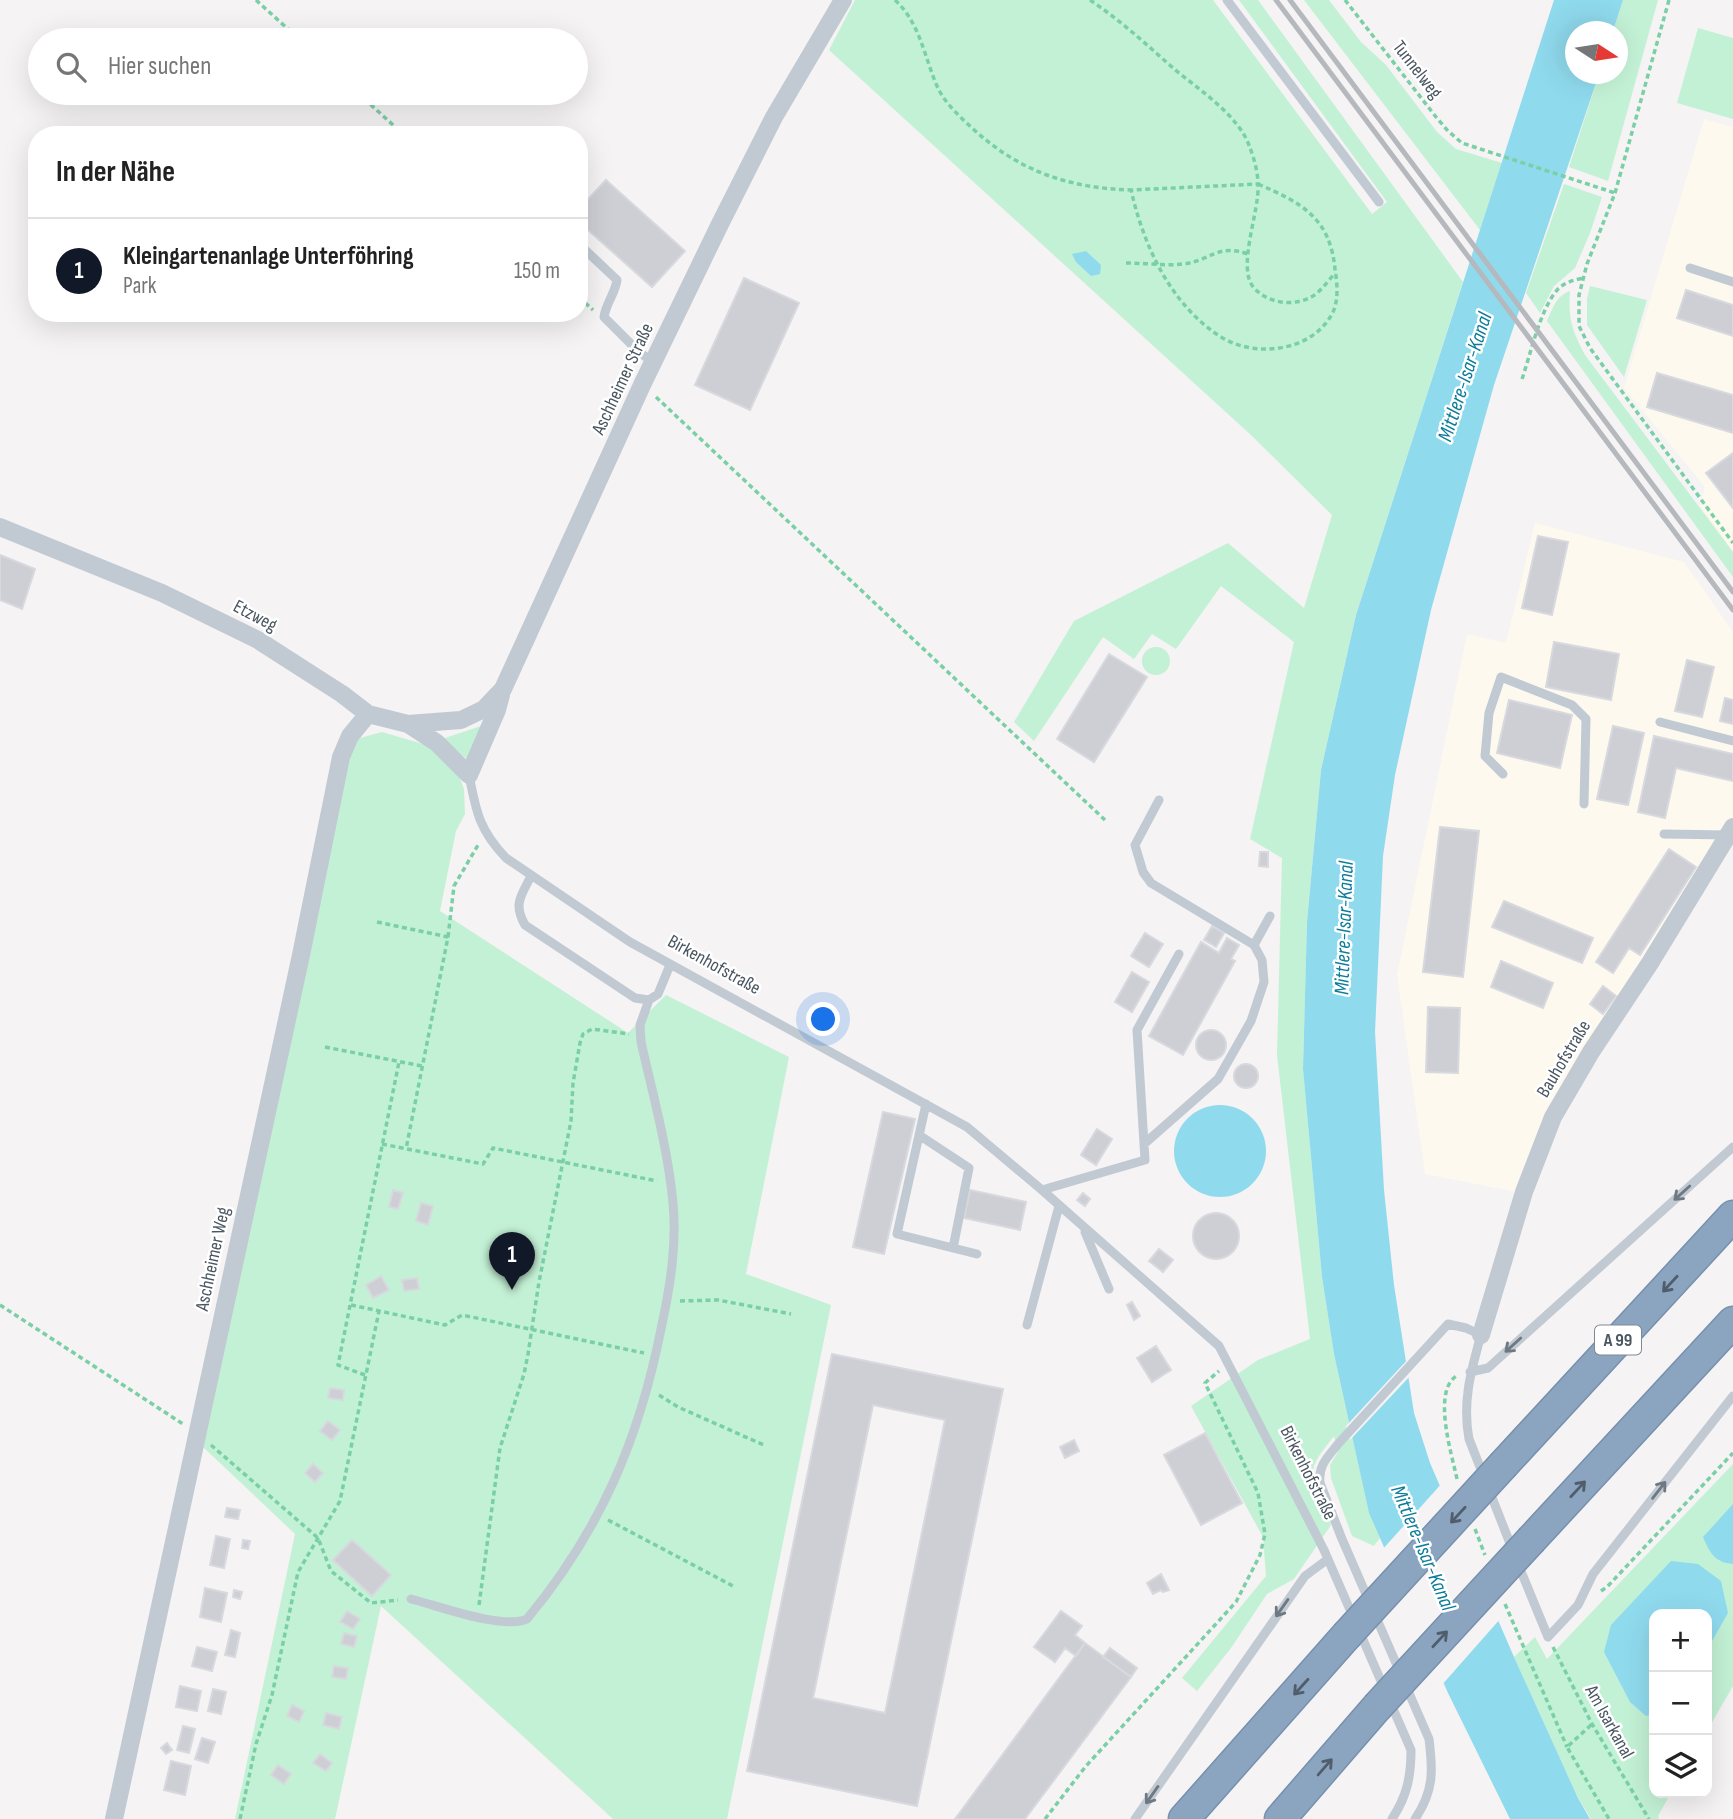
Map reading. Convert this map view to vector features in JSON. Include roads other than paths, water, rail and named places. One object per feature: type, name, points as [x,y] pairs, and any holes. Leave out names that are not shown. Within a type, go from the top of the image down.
[{"type":"highway","name":"A 99","points":[[1184,1819],[1346,1636],[1733,1216]]},
{"type":"highway","points":[[1280,1819],[1377,1707],[1733,1322]]},
{"type":"street","name":"Aschheimer Straße","points":[[408,724],[461,720],[484,709],[503,689],[642,384],[774,117],[844,0]]},
{"type":"street","name":"Etzweg","points":[[0,527],[162,593],[258,640],[368,714],[408,724],[438,743],[469,775]]},
{"type":"street","points":[[469,775],[497,710],[503,689]]},
{"type":"street","name":"Aschheimer Weg","points":[[114,1819],[301,955],[341,757],[351,736],[368,714]]},
{"type":"street","name":"Bauhofstraße","points":[[1480,1335],[1524,1192],[1553,1117],[1731,831]]},
{"type":"lane","points":[[1227,0],[1379,202]]},
{"type":"lane","points":[[588,253],[617,280],[616,290],[606,305],[604,317],[639,352],[653,362]]},
{"type":"lane","points":[[1690,268],[1733,282]]},
{"type":"lane","points":[[1503,774],[1485,756],[1489,713],[1501,677],[1572,705],[1586,719],[1584,804]]},
{"type":"lane","points":[[1660,722],[1733,741]]},
{"type":"lane","name":"Birkenhofstraße","points":[[469,775],[477,817],[493,845],[531,876],[630,942],[967,1127],[1219,1346],[1328,1559],[1411,1750],[1407,1794],[1392,1819]]},
{"type":"lane","points":[[1144,1144],[1218,1079],[1251,1021],[1264,982],[1262,960],[1254,945],[1151,883],[1143,872],[1135,845],[1159,800]]},
{"type":"lane","points":[[1664,834],[1731,831]]},
{"type":"lane","points":[[531,876],[518,902],[519,915],[525,925],[635,998],[649,1000]]},
{"type":"lane","points":[[1254,945],[1270,916]]},
{"type":"lane","points":[[1042,1190],[1145,1160],[1137,1030],[1179,954]]},
{"type":"lane","points":[[411,1599],[510,1623],[527,1619],[599,1515],[623,1463],[649,1388],[666,1305],[674,1238],[670,1183],[640,1025],[649,1000],[658,994],[670,965]]},
{"type":"lane","points":[[926,1104],[897,1234],[977,1254]]},
{"type":"lane","points":[[919,1135],[969,1168],[953,1248]]},
{"type":"lane","points":[[1470,1372],[1488,1368],[1733,1147]]},
{"type":"lane","points":[[1027,1325],[1059,1206]]},
{"type":"lane","points":[[1084,1229],[1109,1289]]},
{"type":"lane","points":[[1415,1819],[1427,1801],[1433,1770],[1429,1739],[1320,1483],[1322,1464],[1448,1324],[1480,1335],[1465,1402],[1469,1439],[1548,1637],[1578,1605],[1593,1574],[1733,1396]]},
{"type":"lane","points":[[1135,1819],[1305,1576],[1328,1559]]},
{"type":"water","name":"Mittlere-Isar-Kanal","points":[[1554,0],[1623,0],[1616,21],[1565,21],[1565,84],[1596,84],[1494,385],[1431,610],[1395,775],[1383,856],[1375,1032],[1384,1190],[1394,1285],[1414,1413],[1430,1463],[1514,1657],[1590,1819],[1510,1819],[1448,1693],[1369,1513],[1334,1354],[1322,1277],[1303,1069],[1307,922],[1321,770],[1356,615]]},
{"type":"water","points":[[1086,251],[1101,265],[1100,274],[1091,276],[1076,262],[1072,254]]},
{"type":"water","points":[[1220,1105],[1238,1108],[1253,1118],[1263,1133],[1266,1151],[1263,1169],[1253,1184],[1238,1194],[1220,1197],[1202,1194],[1187,1184],[1177,1169],[1174,1151],[1177,1133],[1187,1118],[1202,1108]]},
{"type":"water","points":[[1733,1504],[1733,1564],[1714,1556],[1703,1537]]},
{"type":"water","points":[[1671,1561],[1698,1564],[1721,1581],[1728,1613],[1712,1641],[1712,1609],[1649,1609],[1649,1715],[1646,1716],[1630,1702],[1604,1652],[1611,1625]]},
{"type":"railway","points":[[1276,0],[1733,610]]},
{"type":"railway","points":[[1290,0],[1733,592]]},
{"type":"place","name":"Kleingartenanlage Unterföhring","points":[[512,1290]]}]
